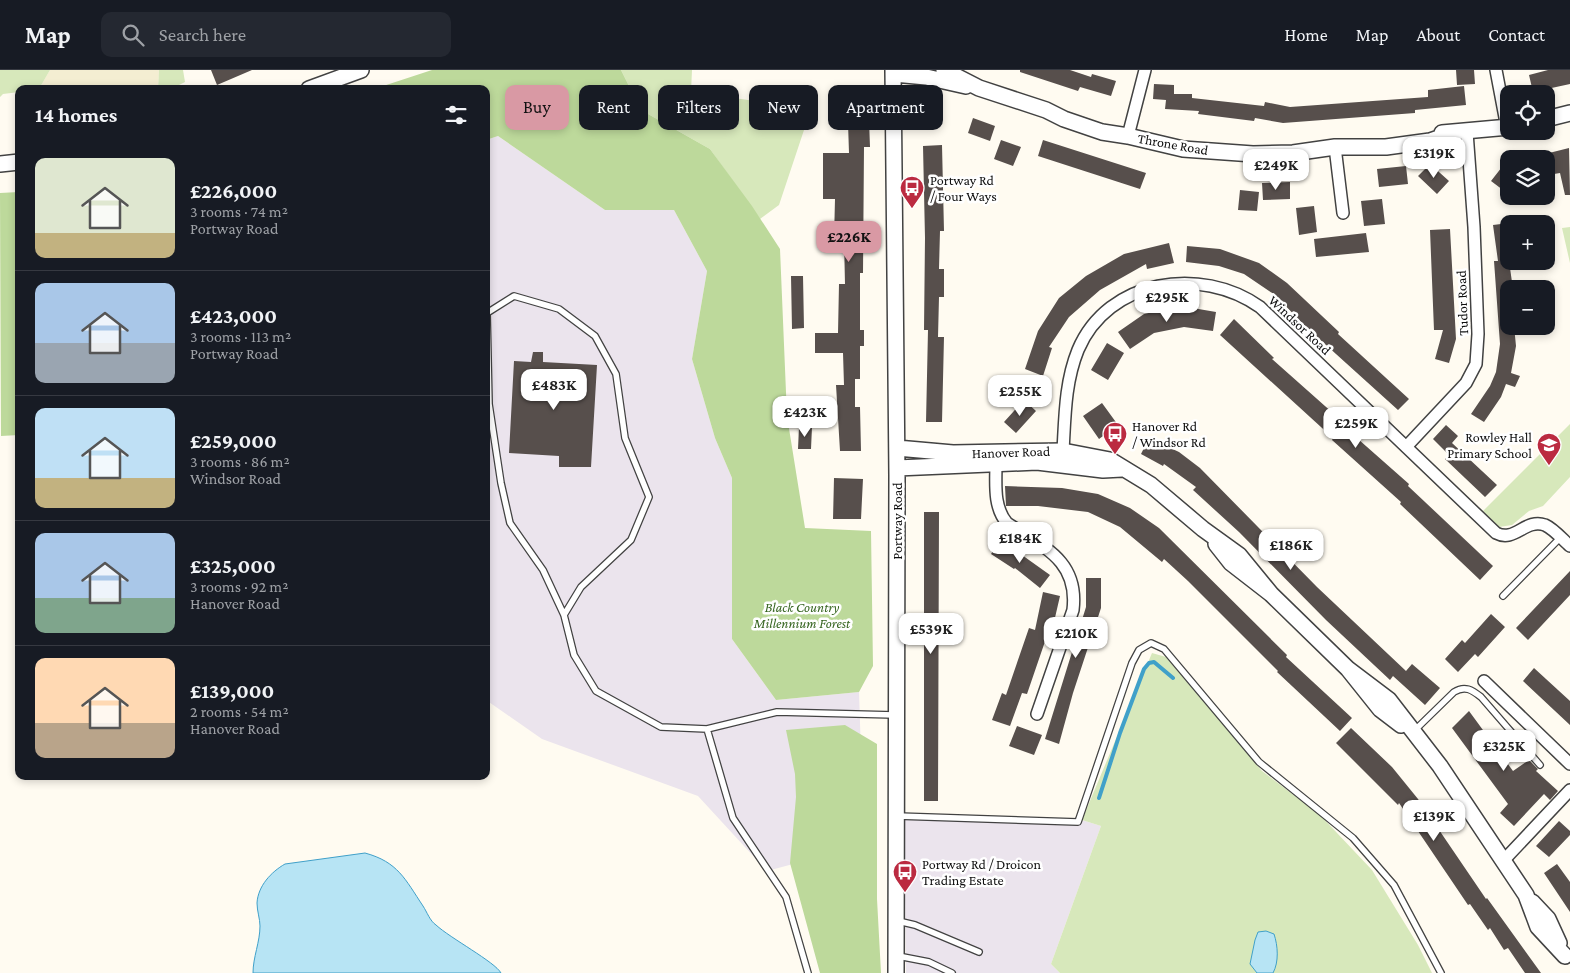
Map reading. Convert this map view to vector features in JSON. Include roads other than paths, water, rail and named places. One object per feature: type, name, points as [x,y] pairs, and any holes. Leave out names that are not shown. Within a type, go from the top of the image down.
[{"type":"street","points":[[320,85],[361,70]]},
{"type":"street","name":"Throne Road","points":[[944,70],[979,88],[1046,110],[1064,119],[1102,132],[1184,149],[1230,153],[1293,153],[1367,145],[1387,137],[1430,133],[1450,134],[1500,129]]},
{"type":"street","points":[[1128,136],[1145,70]]},
{"type":"street","name":"Throne Road","points":[[1496,70],[1500,89]]},
{"type":"street","name":"Throne Road","points":[[894,72],[948,84],[979,88]]},
{"type":"street","name":"Portway Road","points":[[894,72],[897,448],[896,973]]},
{"type":"street","points":[[1555,117],[1570,114]]},
{"type":"street","name":"Tudor Road","points":[[1406,446],[1466,383],[1476,364],[1478,334],[1474,227],[1467,132]]},
{"type":"street","points":[[1335,147],[1343,213]]},
{"type":"street","points":[[0,164],[15,162]]},
{"type":"street","name":"Windsor Road","points":[[1062,457],[1067,386],[1079,348],[1088,332],[1101,317],[1137,293],[1178,282],[1225,288],[1243,295],[1260,307],[1496,533],[1510,536],[1524,527],[1538,523],[1547,526],[1567,542]]},
{"type":"street","name":"Hanover Road","points":[[897,448],[995,458]]},
{"type":"street","name":"Hanover Road","points":[[897,468],[995,458],[1062,457],[1110,460],[1151,485],[1203,529],[1239,555],[1271,594],[1348,669],[1389,700],[1412,733],[1440,766],[1504,860],[1526,895],[1538,927],[1567,960]]},
{"type":"street","points":[[995,458],[1000,516],[1007,523],[1057,556],[1067,567],[1075,594],[1074,610],[1037,714]]},
{"type":"street","points":[[1484,681],[1570,764]]},
{"type":"street","points":[[1504,860],[1568,798]]},
{"type":"lane","points":[[490,312],[514,296],[559,310],[596,336],[616,374],[625,438],[649,497],[631,540],[582,587],[564,615]]},
{"type":"lane","points":[[490,411],[501,484],[510,523],[543,570],[564,615],[574,655],[596,691],[661,727],[707,729],[777,712],[896,715]]},
{"type":"lane","name":"Windsor Road","points":[[1504,596],[1567,542]]},
{"type":"lane","points":[[895,816],[1078,822],[1132,663],[1139,650],[1151,643],[1164,649],[1259,762],[1353,838],[1394,885],[1441,973]]},
{"type":"lane","points":[[1412,733],[1460,689],[1470,689],[1481,697],[1540,765]]},
{"type":"lane","points":[[707,729],[733,818],[786,897],[808,973]]},
{"type":"lane","points":[[896,921],[915,925],[980,952]]},
{"type":"lane","points":[[896,956],[928,962],[952,973]]},
{"type":"water","points":[[365,853],[385,861],[400,873],[434,923],[497,968],[501,973],[253,973],[260,932],[257,906],[258,897],[270,875],[285,864]]},
{"type":"water","points":[[1266,931],[1274,934],[1277,949],[1276,964],[1273,973],[1257,973],[1250,964],[1255,940],[1258,932]]},
{"type":"waterway","points":[[1099,798],[1120,733],[1144,669],[1149,663],[1154,662],[1173,678]]},
{"type":"place","name":"Portway Rd / Four Ways","points":[[912,209]]},
{"type":"place","name":"Hanover Rd / Windsor Rd","points":[[1115,455]]},
{"type":"place","name":"Rowley Hall Primary School","points":[[1549,466]]},
{"type":"place","name":"Portway Rd / Droicon Trading Estate","points":[[905,893]]},
{"type":"park label","name":"Black Country Millennium Forest","points":[[802,616]]}]
